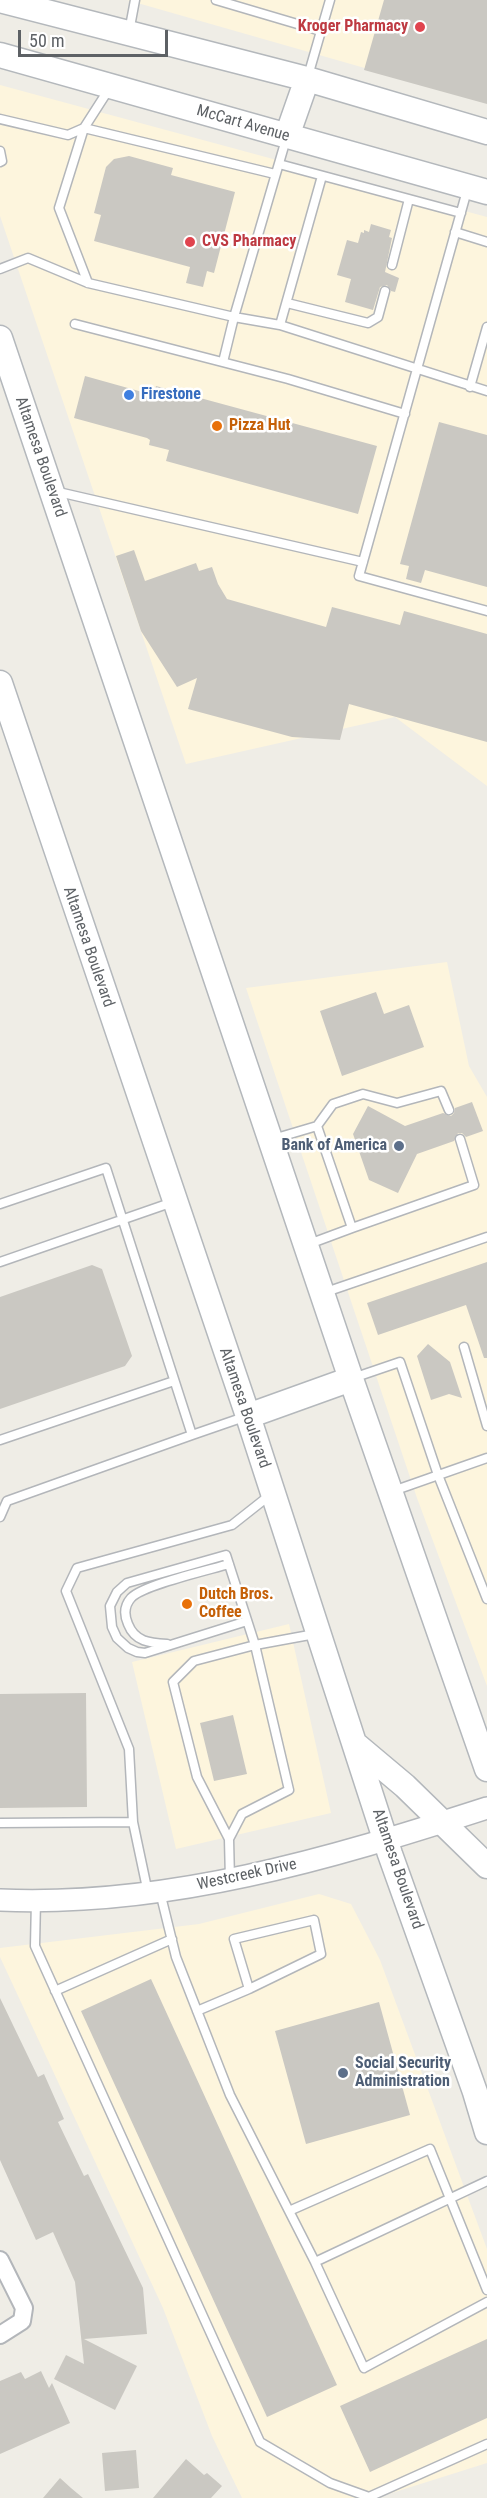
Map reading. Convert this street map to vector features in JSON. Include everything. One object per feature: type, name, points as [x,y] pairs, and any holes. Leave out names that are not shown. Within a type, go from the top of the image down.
[{"type":"main road","points":[[14,2],[307,79],[487,132]]},
{"type":"main road","name":"McCart Avenue","points":[[0,55],[478,189]]},
{"type":"main road","points":[[287,136],[307,79]]},
{"type":"main road","name":"Altamesa Boulevard","points":[[0,338],[5,371],[52,491],[322,1294],[487,1769]]},
{"type":"main road","name":"Altamesa Boulevard","points":[[0,683],[4,712],[46,822],[248,1416],[386,1839],[475,2092],[487,2133]]},
{"type":"main road","points":[[248,1416],[351,1379]]},
{"type":"main road","points":[[355,1744],[405,1786],[487,1866]]},
{"type":"street","name":"Westcreek Drive","points":[[0,1900],[111,1898],[230,1881],[275,1871],[487,1808]]},
{"type":"street","points":[[0,2260],[24,2308],[22,2321],[0,2335]]},
{"type":"lane","points":[[129,33],[135,0]]},
{"type":"lane","points":[[216,0],[321,31]]},
{"type":"lane","points":[[307,79],[330,0]]},
{"type":"lane","points":[[88,283],[59,208],[84,128],[111,86]]},
{"type":"lane","points":[[0,119],[68,135],[84,128],[276,174]]},
{"type":"lane","points":[[223,362],[234,316],[287,136]]},
{"type":"lane","points":[[0,151],[2,161],[0,162]]},
{"type":"lane","points":[[279,164],[461,213]]},
{"type":"lane","points":[[280,325],[322,176]]},
{"type":"lane","points":[[478,189],[461,213],[455,232],[359,576],[487,611]]},
{"type":"lane","points":[[392,265],[409,199]]},
{"type":"lane","points":[[455,232],[487,242]]},
{"type":"lane","points":[[0,269],[28,258],[88,283],[280,325],[487,391]]},
{"type":"lane","points":[[287,303],[368,323],[378,317],[385,291]]},
{"type":"lane","points":[[75,324],[223,362],[405,414]]},
{"type":"lane","points":[[470,387],[487,327]]},
{"type":"lane","points":[[52,491],[363,562]]},
{"type":"lane","points":[[270,1140],[317,1126],[333,1104],[363,1094],[397,1103],[441,1091],[449,1110]]},
{"type":"lane","points":[[317,1126],[352,1228]]},
{"type":"lane","points":[[306,1245],[474,1185],[460,1139]]},
{"type":"lane","points":[[0,1204],[106,1168],[192,1435]]},
{"type":"lane","points":[[0,1262],[175,1202]]},
{"type":"lane","points":[[322,1294],[487,1237]]},
{"type":"lane","points":[[464,1347],[487,1426]]},
{"type":"lane","points":[[351,1379],[400,1362],[438,1475],[487,1599]]},
{"type":"lane","points":[[0,1440],[174,1381]]},
{"type":"lane","points":[[0,1517],[8,1501],[248,1416]]},
{"type":"lane","points":[[390,1492],[487,1458]]},
{"type":"lane","points":[[273,1493],[232,1525],[77,1568],[66,1592],[129,1749],[133,1822],[176,1957],[230,2095],[290,2211],[364,2368],[487,2302]]},
{"type":"lane","points":[[229,1839],[242,1814],[289,1790],[255,1645],[226,1555],[127,1583],[117,1592],[110,1606],[112,1627],[117,1638],[128,1648],[145,1653],[247,1621]]},
{"type":"lane","points":[[172,1644],[147,1642],[131,1631],[125,1618],[126,1607],[133,1596],[146,1589],[229,1564]]},
{"type":"lane","points":[[230,1881],[229,1839],[196,1777],[173,1682],[194,1661],[255,1645],[319,1633]]},
{"type":"lane","points":[[0,1823],[133,1822]]},
{"type":"lane","points":[[36,1900],[35,1946],[260,2442],[330,2483],[369,2497],[487,2444]]},
{"type":"lane","points":[[197,2011],[249,1989],[321,1954],[314,1920],[234,1939],[249,1989]]},
{"type":"lane","points":[[56,1991],[172,1939]]},
{"type":"lane","points":[[290,2211],[430,2150],[487,2290]]},
{"type":"lane","points":[[315,2262],[487,2181]]},
{"type":"shaded area","points":[[127,0],[487,0],[487,103]]},
{"type":"shaded area","points":[[0,85],[487,217],[487,786],[395,717],[186,764],[0,216]]},
{"type":"shaded area","points":[[447,962],[469,1066],[487,1097],[487,1686],[417,1498],[246,988]]},
{"type":"shaded area","points":[[289,1624],[331,1813],[176,1849],[132,1662]]},
{"type":"shaded area","points":[[319,1894],[351,1904],[380,1960],[487,2249],[487,2463],[376,2498],[242,2498],[212,2436],[163,2308],[0,1957],[0,1948],[199,1924]]},
{"type":"building","points":[[384,0],[487,0],[487,104],[364,70]]},
{"type":"building","name":"CVS Pharmacy","points":[[129,156],[173,168],[171,175],[235,192],[214,273],[207,271],[203,287],[186,283],[190,267],[94,241],[101,215],[94,213],[106,167],[114,159]]},
{"type":"building","points":[[371,224],[391,230],[389,237],[392,238],[385,272],[399,278],[395,292],[391,291],[387,285],[380,287],[373,310],[345,302],[351,279],[337,275],[347,240],[358,243],[361,232],[364,233],[364,230],[369,232]]},
{"type":"building","points":[[85,376],[153,395],[156,386],[377,446],[358,514],[166,461],[169,450],[149,445],[150,440],[147,438],[74,418]]},
{"type":"building","points":[[439,422],[487,435],[487,587],[425,570],[421,583],[406,579],[409,566],[400,564]]},
{"type":"building","points":[[134,550],[145,581],[196,563],[199,571],[212,567],[227,599],[326,627],[332,607],[400,625],[404,611],[487,634],[487,742],[349,704],[340,740],[292,737],[188,709],[197,678],[177,687],[141,631],[116,556]]},
{"type":"building","points":[[376,992],[384,1014],[409,1005],[424,1047],[342,1076],[320,1011]]},
{"type":"building","name":"Bank of America","points":[[472,1102],[483,1131],[466,1137],[458,1133],[454,1141],[417,1154],[398,1193],[369,1180],[353,1134],[368,1106],[405,1126],[443,1113],[451,1116],[455,1108]]},
{"type":"building","points":[[487,1262],[487,1358],[484,1358],[466,1305],[378,1335],[367,1303]]},
{"type":"building","points":[[92,1265],[102,1269],[132,1356],[125,1366],[0,1409],[0,1297]]},
{"type":"building","points":[[428,1344],[450,1362],[462,1398],[449,1394],[431,1400],[417,1356]]},
{"type":"building","points":[[86,1693],[87,1807],[0,1808],[0,1694]]},
{"type":"building","points":[[233,1715],[247,1774],[214,1781],[200,1723]]},
{"type":"building","points":[[151,1979],[337,2385],[267,2417],[81,2011]]},
{"type":"building","points":[[0,1998],[38,2077],[44,2074],[64,2119],[58,2122],[84,2176],[88,2174],[143,2288],[147,2334],[84,2339],[137,2366],[115,2410],[54,2379],[66,2355],[84,2364],[75,2282],[53,2232],[36,2240],[0,2160]]},
{"type":"building","name":"Social Security Administration","points":[[379,2002],[410,2115],[306,2144],[275,2031]]},
{"type":"building","points":[[487,2339],[487,2418],[370,2472],[340,2406]]},
{"type":"building","points":[[41,2371],[49,2388],[52,2383],[70,2423],[0,2454],[0,2381],[21,2372],[25,2379]]},
{"type":"building","points":[[136,2450],[139,2488],[105,2491],[102,2453]]},
{"type":"building","points":[[186,2459],[204,2475],[207,2473],[222,2486],[211,2498],[153,2498]]},
{"type":"building","points":[[60,2478],[71,2488],[83,2498],[43,2498]]},
{"type":"place","name":"Kroger Pharmacy","points":[[420,27]]},
{"type":"place","name":"CVS Pharmacy","points":[[190,242]]},
{"type":"place","name":"Firestone","points":[[129,395]]},
{"type":"place","name":"Pizza Hut","points":[[217,426]]},
{"type":"place","name":"Bank of America","points":[[399,1146]]},
{"type":"place","name":"Dutch Bros. Coffee","points":[[187,1604]]},
{"type":"place","name":"Social Security Administration","points":[[343,2073]]}]
